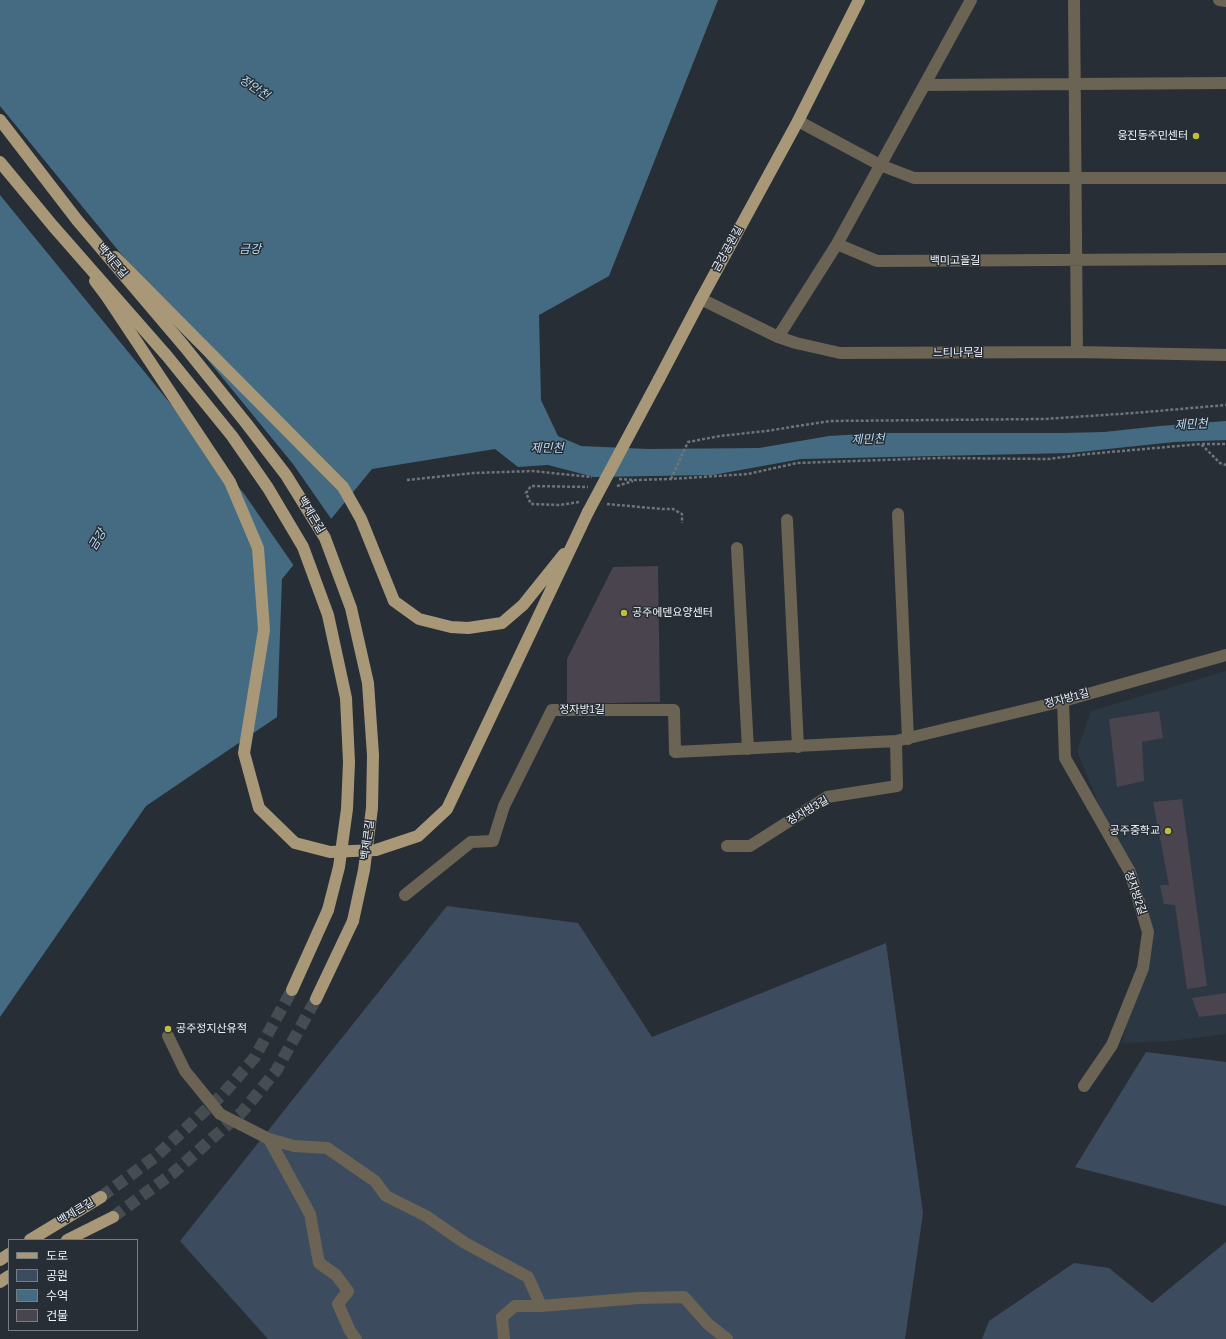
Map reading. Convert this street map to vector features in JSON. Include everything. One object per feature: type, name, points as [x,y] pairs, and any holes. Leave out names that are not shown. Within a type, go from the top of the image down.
[{"type":"main road","name":"금강공원길","points":[[577,538],[588,512],[701,299],[798,121],[859,0]]},
{"type":"main road","name":"백제큰길","points":[[0,120],[77,220],[184,346],[286,475],[324,538],[351,608],[368,683],[373,755],[372,808],[364,870],[353,921],[316,999]]},
{"type":"main road","name":"백제큰길","points":[[0,162],[53,226],[167,356],[232,436],[268,488],[303,547],[328,615],[346,698],[349,762],[347,809],[339,867],[328,910],[292,990]]},
{"type":"main road","points":[[77,220],[343,487],[361,519],[394,601],[419,619],[451,628],[468,628],[502,623],[523,605],[577,538]]},
{"type":"main road","points":[[53,226],[107,297],[230,482],[258,548],[264,630],[244,753],[259,808],[295,843],[330,852],[376,850],[418,836],[447,809],[577,538]]},
{"type":"main road","name":"백제큰길","points":[[32,1239],[101,1197]]},
{"type":"main road","name":"백제큰길","points":[[69,1239],[112,1217]]},
{"type":"street","points":[[778,337],[837,244],[971,0]]},
{"type":"street","points":[[1074,0],[1077,352]]},
{"type":"street","points":[[1219,0],[1226,1]]},
{"type":"street","points":[[924,85],[1226,83]]},
{"type":"street","points":[[798,121],[880,166],[914,178],[1226,178]]},
{"type":"street","name":"백미고을길","points":[[837,244],[877,261],[1226,259]]},
{"type":"street","name":"느티나무길","points":[[701,299],[778,337],[796,343],[840,353],[1077,352],[1226,354]]},
{"type":"street","points":[[898,514],[902,740]]},
{"type":"street","points":[[787,520],[798,747]]},
{"type":"street","points":[[737,548],[748,749]]},
{"type":"street","name":"정자방1길","points":[[405,895],[472,842],[493,841],[504,806],[552,710],[674,710],[675,752],[798,747],[902,740],[1063,701],[1226,655]]},
{"type":"street","name":"정자방2길","points":[[1063,701],[1065,758],[1130,872],[1148,932],[1143,968],[1112,1045],[1084,1086]]},
{"type":"street","name":"정자방3길","points":[[727,846],[750,846],[827,797],[897,786],[902,740]]},
{"type":"street","points":[[168,1036],[185,1071],[220,1114],[269,1139],[294,1146],[327,1148],[375,1181],[386,1196],[426,1216],[465,1243],[528,1277],[541,1306]]},
{"type":"street","points":[[269,1139],[310,1214],[319,1264],[336,1274],[348,1291],[338,1304],[350,1331],[356,1339]]},
{"type":"street","points":[[504,1339],[502,1317],[515,1306],[541,1306],[639,1298],[684,1297],[708,1324],[727,1339]]},
{"type":"path","points":[[671,479],[688,442],[830,420],[1044,419],[1226,405]]},
{"type":"path","points":[[1201,444],[1220,463],[1226,465]]},
{"type":"path","points":[[612,478],[635,480],[671,479],[748,474],[797,463],[940,458],[1048,459],[1201,444],[1226,444]]},
{"type":"path","points":[[407,480],[474,473],[526,472],[596,477]]},
{"type":"shaded area","name":"공주중학교","points":[[1226,671],[1226,1034],[1171,1041],[1122,1043],[1145,951],[1142,910],[1077,751],[1091,711]]},
{"type":"green space","points":[[447,906],[578,923],[652,1037],[886,943],[923,1213],[905,1339],[268,1339],[180,1241]]},
{"type":"green space","points":[[1146,1052],[1226,1062],[1226,1206],[1075,1167]]},
{"type":"green space","points":[[1226,1242],[1226,1339],[982,1339],[989,1321],[1074,1263],[1109,1268],[1152,1303]]},
{"type":"water","name":"금강","points":[[0,0],[718,0],[609,276],[539,315],[541,400],[558,436],[581,446],[648,449],[759,448],[829,436],[880,433],[1104,432],[1226,421],[1226,440],[1174,442],[1070,453],[801,459],[713,475],[594,477],[548,465],[518,467],[495,449],[372,469],[282,579],[277,717],[146,806],[0,1017]]},
{"type":"pier","points":[[0,106],[293,464],[332,520],[294,566],[245,495],[0,195]]},
{"type":"building","name":"공주에덴요양센터","points":[[658,566],[660,702],[567,704],[567,659],[613,567]]},
{"type":"building","points":[[1159,711],[1163,738],[1142,742],[1144,781],[1117,787],[1109,719]]},
{"type":"building","points":[[1182,799],[1207,986],[1187,989],[1175,905],[1164,904],[1160,885],[1169,885],[1153,802]]},
{"type":"building","points":[[1226,993],[1226,1014],[1199,1017],[1192,998]]},
{"type":"tunnel","points":[[101,1197],[155,1157],[223,1094],[255,1057],[292,990]]},
{"type":"tunnel","points":[[113,1217],[173,1173],[242,1112],[276,1071],[316,999]]},
{"type":"place","name":"웅진동주민센터","points":[[1196,136]]},
{"type":"place","name":"공주에덴요양센터","points":[[624,613]]},
{"type":"place","name":"공주중학교","points":[[1168,831]]},
{"type":"place","name":"공주정지산유적","points":[[168,1029]]},
{"type":"water label","name":"정안천","points":[[254,88]]},
{"type":"water label","name":"제민천","points":[[1191,425]]},
{"type":"water label","name":"제민천","points":[[868,440]]},
{"type":"water label","name":"제민천","points":[[547,449]]}]
